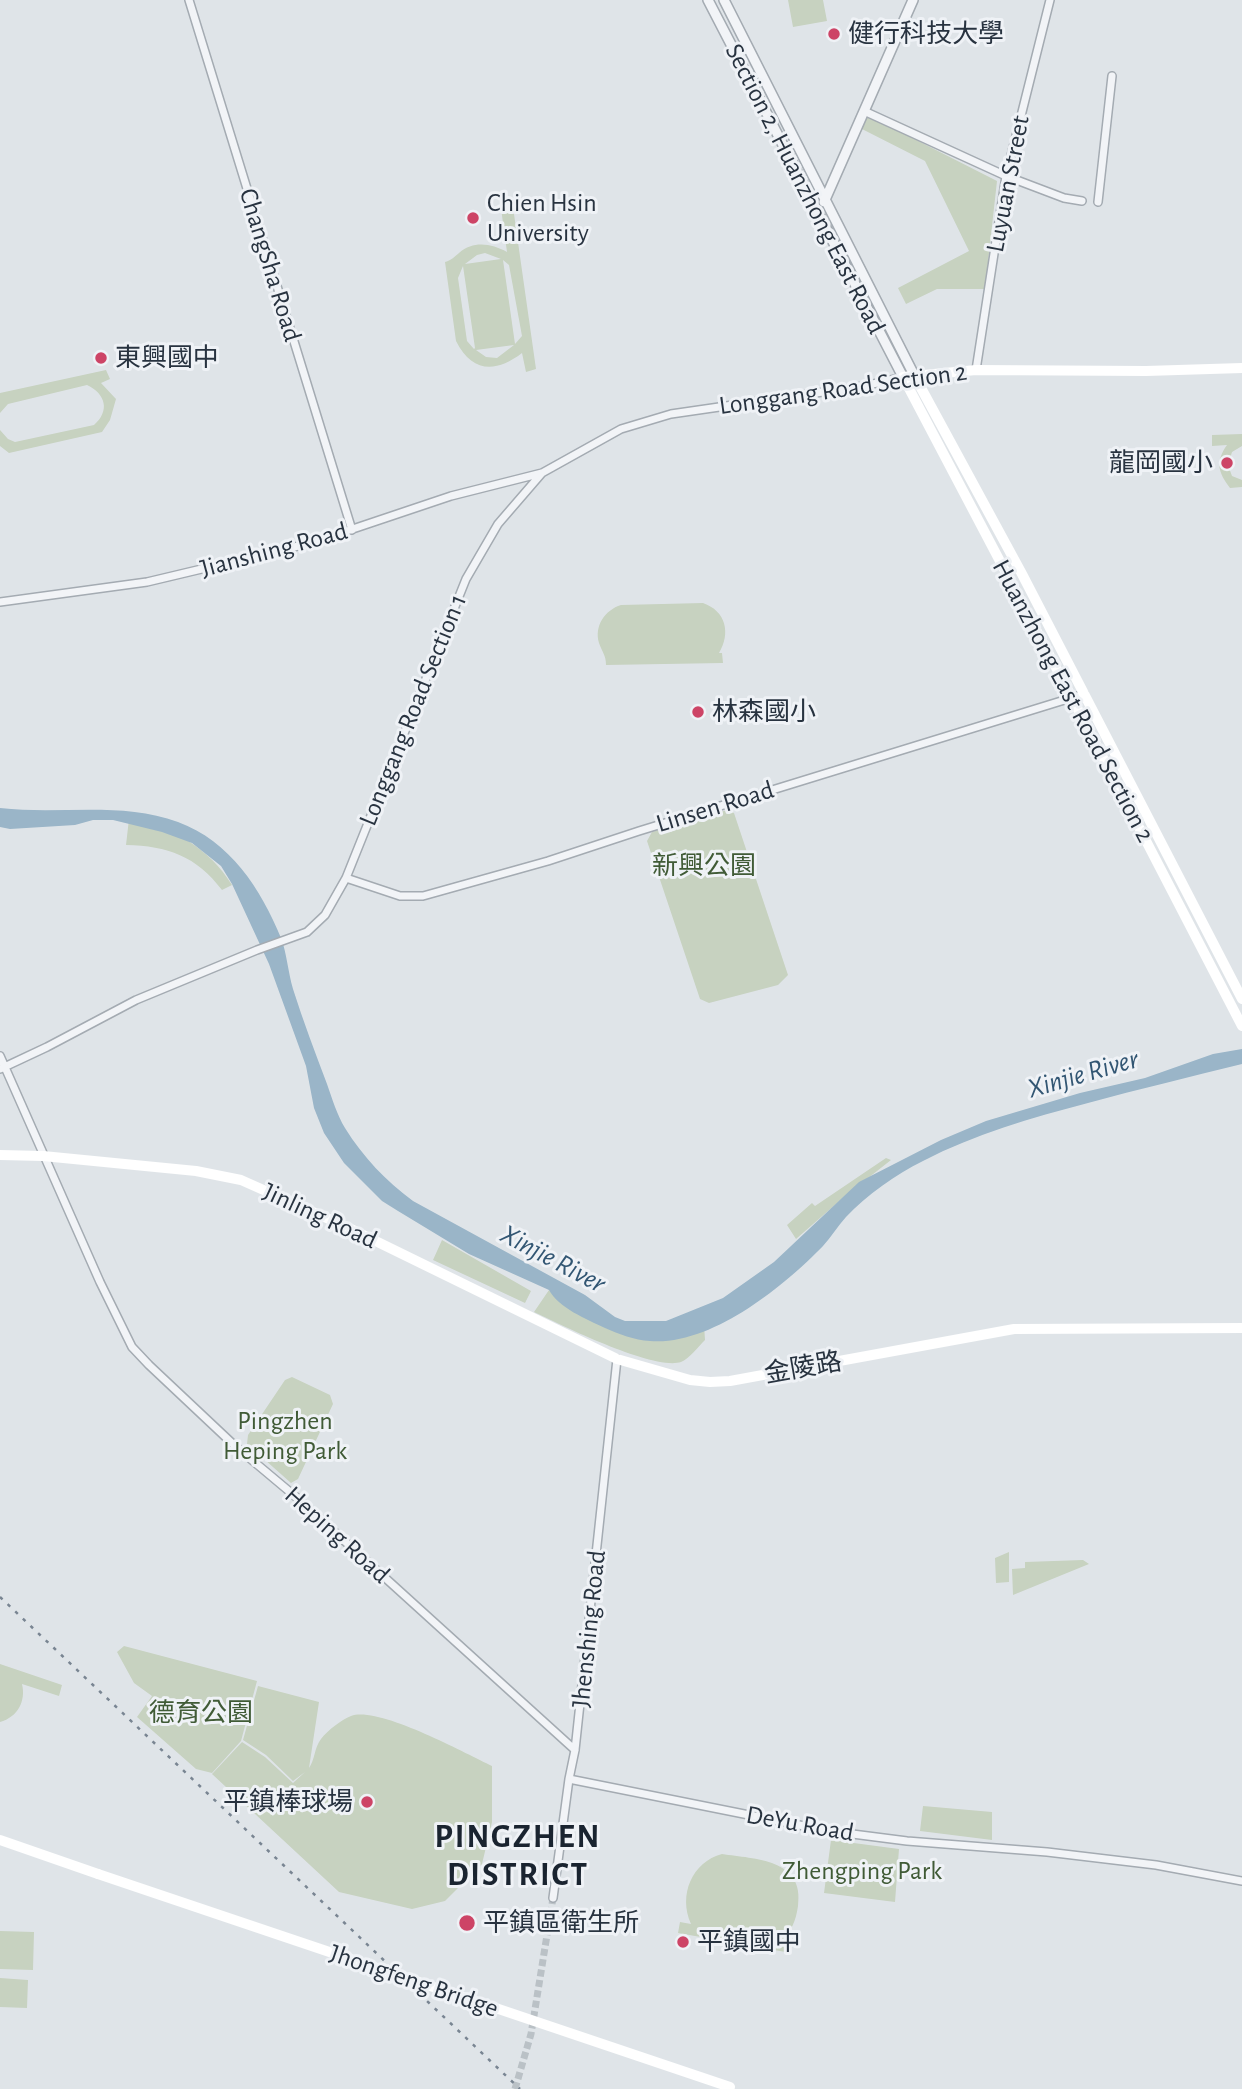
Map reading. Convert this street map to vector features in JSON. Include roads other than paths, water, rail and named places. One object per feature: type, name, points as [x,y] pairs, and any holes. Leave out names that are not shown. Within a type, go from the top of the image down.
[{"type":"main road","name":"Longgang Road Section 2","points":[[903,377],[976,370],[1146,371],[1242,368]]},
{"type":"main road","name":"Huanzhong East Road Section 2","points":[[914,376],[1022,574],[1242,999]]},
{"type":"main road","name":"Huanzhong East Road Section 2","points":[[903,377],[1242,1026]]},
{"type":"main road","name":"Jinling Road","points":[[0,1155],[43,1156],[195,1171],[241,1180],[349,1228],[617,1359]]},
{"type":"main road","name":"金陵路","points":[[617,1359],[710,1382],[787,1372],[991,1333],[1049,1327],[1242,1328]]},
{"type":"main road","name":"Jhongfeng Bridge","points":[[0,1840],[734,2088]]},
{"type":"street","name":"ChangSha Road","points":[[189,0],[352,530]]},
{"type":"street","name":"Section 2, Huanzhong East Road","points":[[708,0],[903,377]]},
{"type":"street","name":"Section 2, Huanzhong East Road","points":[[724,0],[914,376]]},
{"type":"street","points":[[817,213],[913,0]]},
{"type":"street","name":"Luyuan Street","points":[[976,370],[1006,176],[1050,0]]},
{"type":"street","points":[[1098,202],[1112,76]]},
{"type":"street","points":[[864,111],[1006,176],[1064,198],[1082,201]]},
{"type":"street","name":"Longgang Road Section 2","points":[[542,473],[621,429],[671,414],[863,386],[903,377]]},
{"type":"street","name":"Jianshing Road","points":[[0,602],[147,582],[311,543],[451,496],[542,473]]},
{"type":"street","name":"Longgang Road Section 1","points":[[2,1068],[136,1000],[307,932],[325,915],[346,878],[466,579],[498,524],[542,473]]},
{"type":"street","name":"Linsen Road","points":[[346,878],[400,896],[423,896],[548,861],[1084,694]]},
{"type":"street","name":"Heping Road","points":[[0,1056],[2,1068],[132,1347],[234,1445],[296,1497],[575,1750]]},
{"type":"street","name":"Jhenshing Road","points":[[553,1898],[575,1750],[617,1359]]},
{"type":"street","name":"DeYu Road","points":[[569,1779],[829,1831],[907,1842],[1047,1852],[1156,1864],[1242,1881]]},
{"type":"water","points":[[0,808],[135,812],[178,822],[213,841],[242,869],[273,920],[283,944],[297,1001],[337,1112],[367,1159],[413,1201],[585,1295],[625,1321],[666,1321],[723,1298],[774,1262],[859,1182],[941,1140],[986,1121],[1080,1093],[1145,1078],[1213,1054],[1242,1049],[1242,1064],[1045,1115],[943,1151],[913,1166],[872,1193],[846,1217],[807,1262],[744,1311],[697,1334],[673,1340],[638,1339],[582,1317],[566,1308],[549,1290],[469,1254],[382,1201],[344,1163],[324,1133],[314,1108],[306,1066],[269,964],[221,866],[192,843],[162,832],[113,820],[93,820],[75,825],[10,829],[0,827]]},
{"type":"tunnel","points":[[515,2089],[531,2034],[553,1898]]},
{"type":"railway","points":[[0,1597],[520,2089]]},
{"type":"place","name":"健行科技大學","points":[[834,34]]},
{"type":"place","name":"Chien Hsin University","points":[[473,218]]},
{"type":"place","name":"東興國中","points":[[101,358]]},
{"type":"place","name":"龍岡國小","points":[[1227,463]]},
{"type":"place","name":"林森國小","points":[[698,712]]},
{"type":"place","name":"平鎮棒球場","points":[[367,1802]]},
{"type":"place","name":"平鎮區衛生所","points":[[467,1923]]},
{"type":"place","name":"平鎮國中","points":[[683,1942]]},
{"type":"district","name":"PINGZHEN DISTRICT","points":[[518,1856]]},
{"type":"park label","name":"新興公園","points":[[704,866]]},
{"type":"park label","name":"Pingzhen Heping Park","points":[[285,1436]]},
{"type":"park label","name":"德育公園","points":[[201,1713]]},
{"type":"park label","name":"Zhengping Park","points":[[862,1871]]},
{"type":"water label","name":"Xinjie River","points":[[1083,1074]]},
{"type":"water label","name":"Xinjie River","points":[[553,1259]]}]
